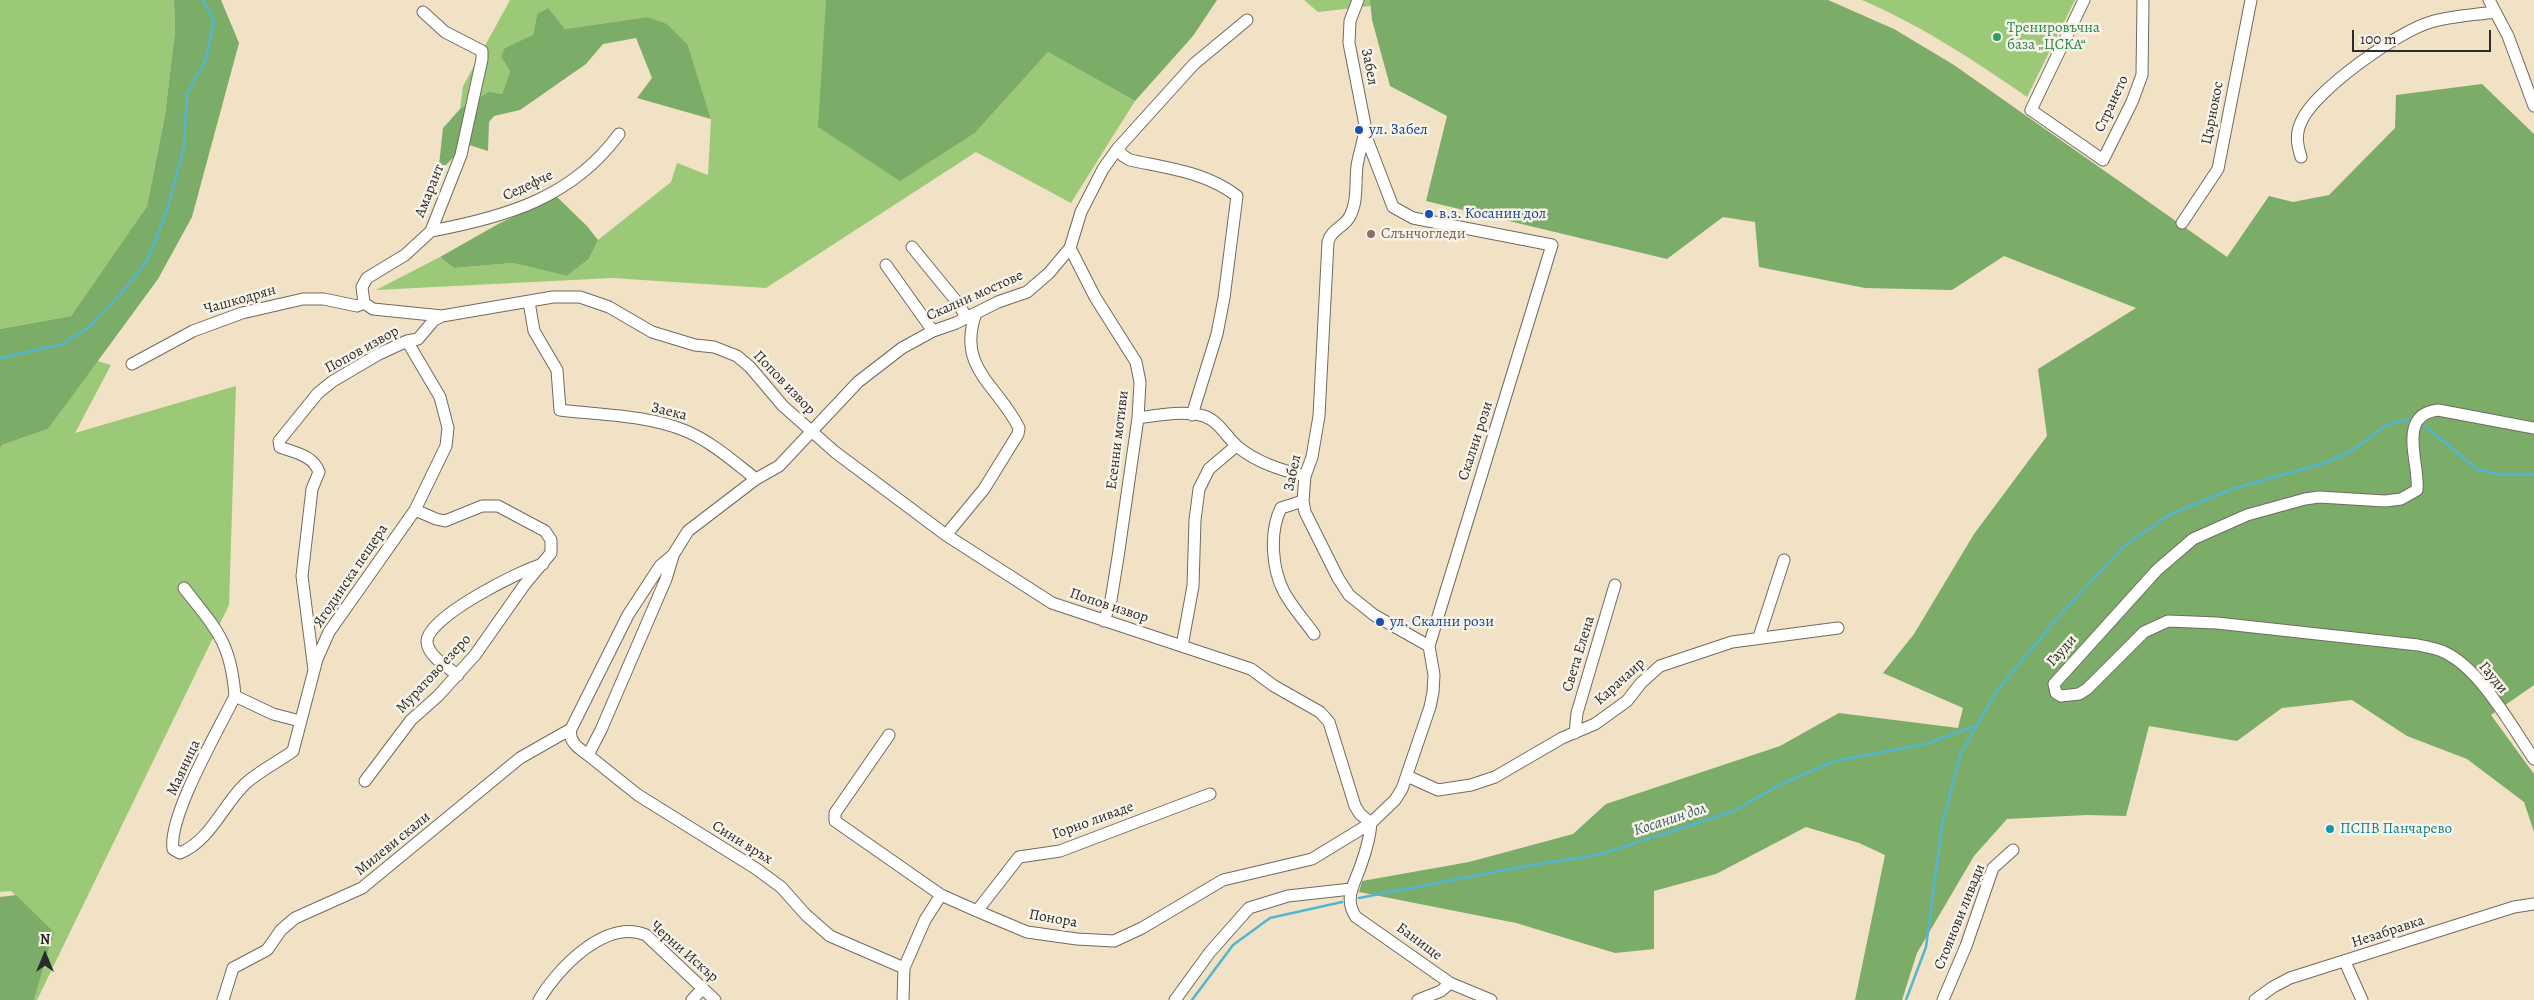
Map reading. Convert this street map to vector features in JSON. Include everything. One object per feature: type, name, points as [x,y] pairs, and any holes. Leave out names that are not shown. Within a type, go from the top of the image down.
[{"type":"street","name":"Забел","points":[[1358,0],[1350,21],[1349,42],[1365,125],[1365,134],[1357,165],[1355,198],[1350,217],[1332,233],[1328,242],[1319,416],[1312,457],[1305,476],[1303,501],[1309,520],[1349,595],[1374,615],[1429,646]]},
{"type":"street","name":"Странето","points":[[2084,0],[2031,110],[2103,160],[2132,102],[2142,75],[2143,0]]},
{"type":"street","name":"Църнокос","points":[[2182,223],[2218,169],[2251,0]]},
{"type":"street","points":[[2489,0],[2508,36],[2534,106]]},
{"type":"street","name":"Амарант","points":[[364,303],[362,292],[367,278],[405,255],[431,230],[460,155],[482,59],[482,51],[445,32],[423,12]]},
{"type":"street","points":[[2301,157],[2296,139],[2306,112],[2317,99],[2367,58],[2390,42],[2430,22],[2495,12]]},
{"type":"street","name":"Скални мостове","points":[[756,479],[779,466],[858,382],[902,348],[933,331],[972,316],[998,302],[1026,292],[1049,273],[1070,248],[1081,212],[1103,169],[1118,148],[1194,64],[1247,20]]},
{"type":"street","name":"Седефче","points":[[431,230],[503,215],[555,191],[588,170],[602,157],[619,134]]},
{"type":"street","name":"Скални рози","points":[[1365,134],[1393,207],[1413,218],[1552,245],[1429,646]]},
{"type":"street","points":[[1118,148],[1122,155],[1130,160],[1193,173],[1226,188],[1236,196],[1224,298],[1217,334],[1192,414]]},
{"type":"street","points":[[912,247],[972,316],[970,344],[973,361],[1019,428],[1018,434],[984,490],[946,535]]},
{"type":"street","name":"Есенни мотиви","points":[[1070,248],[1095,297],[1136,362],[1140,382],[1138,418],[1118,557],[1111,600],[1104,621]]},
{"type":"street","points":[[886,265],[933,331]]},
{"type":"street","name":"Попов извор","points":[[314,670],[302,576],[312,490],[319,472],[316,464],[310,459],[280,447],[279,441],[318,393],[333,381],[407,341],[418,339],[434,320],[442,316],[553,297],[580,297],[609,307],[652,332],[686,343],[714,347],[737,356],[783,406],[810,431],[946,535],[1052,603],[1251,669],[1274,686],[1320,712],[1329,722],[1355,806],[1360,814],[1371,823]]},
{"type":"street","name":"Чашкодрян","points":[[132,364],[193,330],[242,313],[303,299],[324,299],[357,306],[364,303]]},
{"type":"street","name":"Заека","points":[[529,302],[534,332],[557,370],[560,410],[629,418],[686,431],[714,447],[756,479]]},
{"type":"street","points":[[364,303],[382,311],[442,316]]},
{"type":"street","name":"Ягодинска пещера","points":[[180,853],[191,849],[245,784],[293,752],[314,670],[329,632],[415,510],[443,455],[448,428],[440,397],[407,341]]},
{"type":"street","name":"Гауди","points":[[2534,428],[2438,410],[2426,412],[2419,418],[2414,427],[2412,444],[2418,480],[2417,490],[2410,496],[2385,501],[2319,497],[2305,499],[2247,516],[2193,539],[2173,554],[2157,570],[2054,684],[2056,693],[2061,696],[2079,694],[2087,689],[2144,632],[2168,621],[2217,623],[2418,645],[2445,652],[2468,670],[2483,687],[2534,759]]},
{"type":"street","points":[[1138,418],[1192,414],[1213,420],[1236,446],[1251,457],[1276,468],[1305,476]]},
{"type":"street","points":[[1182,646],[1193,586],[1195,520],[1199,490],[1209,469],[1236,446]]},
{"type":"street","points":[[588,755],[601,730],[666,579],[673,555],[688,531],[756,479]]},
{"type":"street","points":[[1303,501],[1282,508],[1275,525],[1274,549],[1284,592],[1314,634]]},
{"type":"street","name":"Муратово езеро","points":[[365,781],[411,720],[458,675],[475,655],[525,584],[551,553],[551,540],[546,531],[504,508],[492,505],[482,506],[445,520],[436,520],[415,510]]},
{"type":"street","points":[[571,728],[628,615],[660,566],[673,555]]},
{"type":"street","points":[[1759,637],[1784,560]]},
{"type":"street","points":[[458,675],[440,662],[429,648],[427,643],[428,634],[460,605],[514,575],[542,564]]},
{"type":"street","name":"Света Елена","points":[[1575,733],[1577,713],[1615,585]]},
{"type":"street","points":[[184,588],[215,627],[227,649],[233,672],[235,696],[273,714],[300,721]]},
{"type":"street","name":"Карачаир","points":[[1406,776],[1438,790],[1472,785],[1495,777],[1595,724],[1627,700],[1641,683],[1660,666],[1732,642],[1838,628]]},
{"type":"street","points":[[1175,1000],[1210,952],[1249,908],[1288,896],[1351,890],[1369,843],[1371,823],[1395,800],[1406,776],[1430,707],[1434,675],[1429,646]]},
{"type":"street","name":"Маяница","points":[[180,853],[173,849],[174,829],[191,786],[235,696]]},
{"type":"street","name":"Сини връх","points":[[571,728],[570,737],[573,742],[588,755],[638,795],[755,868],[781,887],[806,915],[830,936],[904,968]]},
{"type":"street","name":"Милеви скали","points":[[223,1000],[233,968],[268,950],[288,924],[362,888],[520,758],[571,728]]},
{"type":"street","name":"Понора","points":[[889,735],[835,813],[834,818],[941,895],[1027,932],[1077,939],[1114,941],[1142,928],[1223,880],[1312,859],[1371,823]]},
{"type":"street","name":"Горно ливаде","points":[[977,911],[1019,858],[1060,851],[1210,794]]},
{"type":"street","name":"Стоянови ливади","points":[[1943,1000],[1966,946],[1993,868],[2013,850]]},
{"type":"street","name":"Банище","points":[[1351,890],[1350,904],[1356,917],[1450,983],[1490,1000]]},
{"type":"street","points":[[903,1000],[904,968],[925,920],[941,895]]},
{"type":"street","name":"Незабравка","points":[[2255,1000],[2272,987],[2290,978],[2514,907],[2534,904]]},
{"type":"street","name":"Черни Искър","points":[[539,1000],[583,951],[607,934],[626,931],[637,931],[646,935],[715,1000]]},
{"type":"street","points":[[2345,962],[2362,1000]]},
{"type":"street","points":[[1418,1000],[1441,991],[1450,983]]},
{"type":"street","points":[[692,1000],[703,988]]},
{"type":"green space","points":[[0,0],[174,0],[175,31],[165,115],[147,206],[71,316],[0,329]]},
{"type":"green space","points":[[174,0],[221,0],[239,43],[192,217],[158,279],[48,429],[2,445],[0,448],[0,329],[71,316],[147,206],[165,115],[175,31]]},
{"type":"green space","points":[[510,0],[826,0],[825,38],[976,132],[1048,52],[1135,101],[1071,203],[976,152],[766,288],[612,278],[376,290],[440,257],[454,268],[513,263],[567,276],[589,259],[598,240],[671,182],[677,163],[708,175],[711,119],[688,45],[647,17],[565,29],[547,9],[537,14],[533,35],[501,57],[510,71],[502,94],[489,93],[460,109],[463,86]]},
{"type":"green space","points":[[826,0],[1217,0],[1193,36],[1135,101],[1048,52],[976,132],[900,181],[818,127]]},
{"type":"green space","points":[[1304,0],[1373,0],[1371,6],[1318,12]]},
{"type":"green space","points":[[1370,0],[1828,0],[1894,29],[1954,65],[2227,257],[2269,196],[2293,202],[2329,195],[2395,128],[2396,95],[2482,84],[2534,134],[2534,685],[2491,715],[2534,774],[2534,832],[2524,802],[2467,759],[2407,736],[2352,700],[2282,708],[2237,741],[2149,726],[2126,816],[2087,815],[2007,819],[1974,856],[1917,953],[1902,1000],[1855,1000],[1885,855],[1859,843],[1806,827],[1716,874],[1654,891],[1654,949],[1615,953],[1516,923],[1359,892],[1362,881],[1469,862],[1573,834],[1606,804],[1780,746],[1839,713],[1958,728],[1963,708],[1883,673],[1914,634],[1974,534],[2047,436],[2038,369],[2136,308],[2004,256],[1952,290],[1865,288],[1759,267],[1755,222],[1723,217],[1667,259],[1426,201],[1447,116],[1390,86],[1372,20]]},
{"type":"green space","name":"Тренировъчна база „ЦСКА“","points":[[1862,0],[2075,0],[2027,97],[1947,44],[1906,21]]},
{"type":"green space","points":[[548,8],[565,29],[647,17],[667,24],[688,45],[711,119],[637,98],[652,78],[636,38],[603,44],[586,64],[520,110],[494,116],[489,122],[488,151],[466,144],[446,165],[439,165],[443,128],[460,109],[489,92],[502,94],[510,71],[501,57],[505,48],[533,35],[537,14]]},
{"type":"green space","points":[[557,197],[587,226],[598,240],[589,259],[567,276],[513,263],[454,268],[440,257],[500,223]]},
{"type":"green space","points":[[97,361],[111,365],[75,433],[236,386],[229,605],[37,1000],[34,1000],[54,932],[11,891],[0,892],[0,448],[2,445],[48,429]]},
{"type":"green space","points":[[16,895],[54,932],[34,1000],[0,1000],[0,897]]},
{"type":"waterway","points":[[0,358],[63,344],[88,328],[124,290],[148,259],[167,210],[184,147],[187,94],[206,59],[214,22],[203,0]]},
{"type":"waterway","points":[[1906,1000],[1926,947],[1942,826],[1960,755],[1996,692],[2058,617],[2124,546],[2171,514],[2235,488],[2328,462],[2353,450],[2386,425],[2409,419]]},
{"type":"waterway","points":[[2425,426],[2477,469],[2497,474],[2534,474]]},
{"type":"waterway","name":"Косанин дол","points":[[1359,898],[1526,866],[1598,855],[1734,811],[1779,785],[1835,761],[1925,744],[1976,726]]},
{"type":"waterway","name":"Косанин дол","points":[[1192,1000],[1233,945],[1270,918],[1342,902]]},
{"type":"place","name":"Тренировъчна база „ЦСКА“","points":[[1997,37]]},
{"type":"place","name":"ул. Забел","points":[[1359,130]]},
{"type":"place","name":"в.з. Косанин дол","points":[[1429,214]]},
{"type":"place","name":"Слънчогледи","points":[[1371,234]]},
{"type":"place","name":"ул. Скални рози","points":[[1380,622]]},
{"type":"place","name":"ПСПВ Панчарево","points":[[2330,829]]}]
